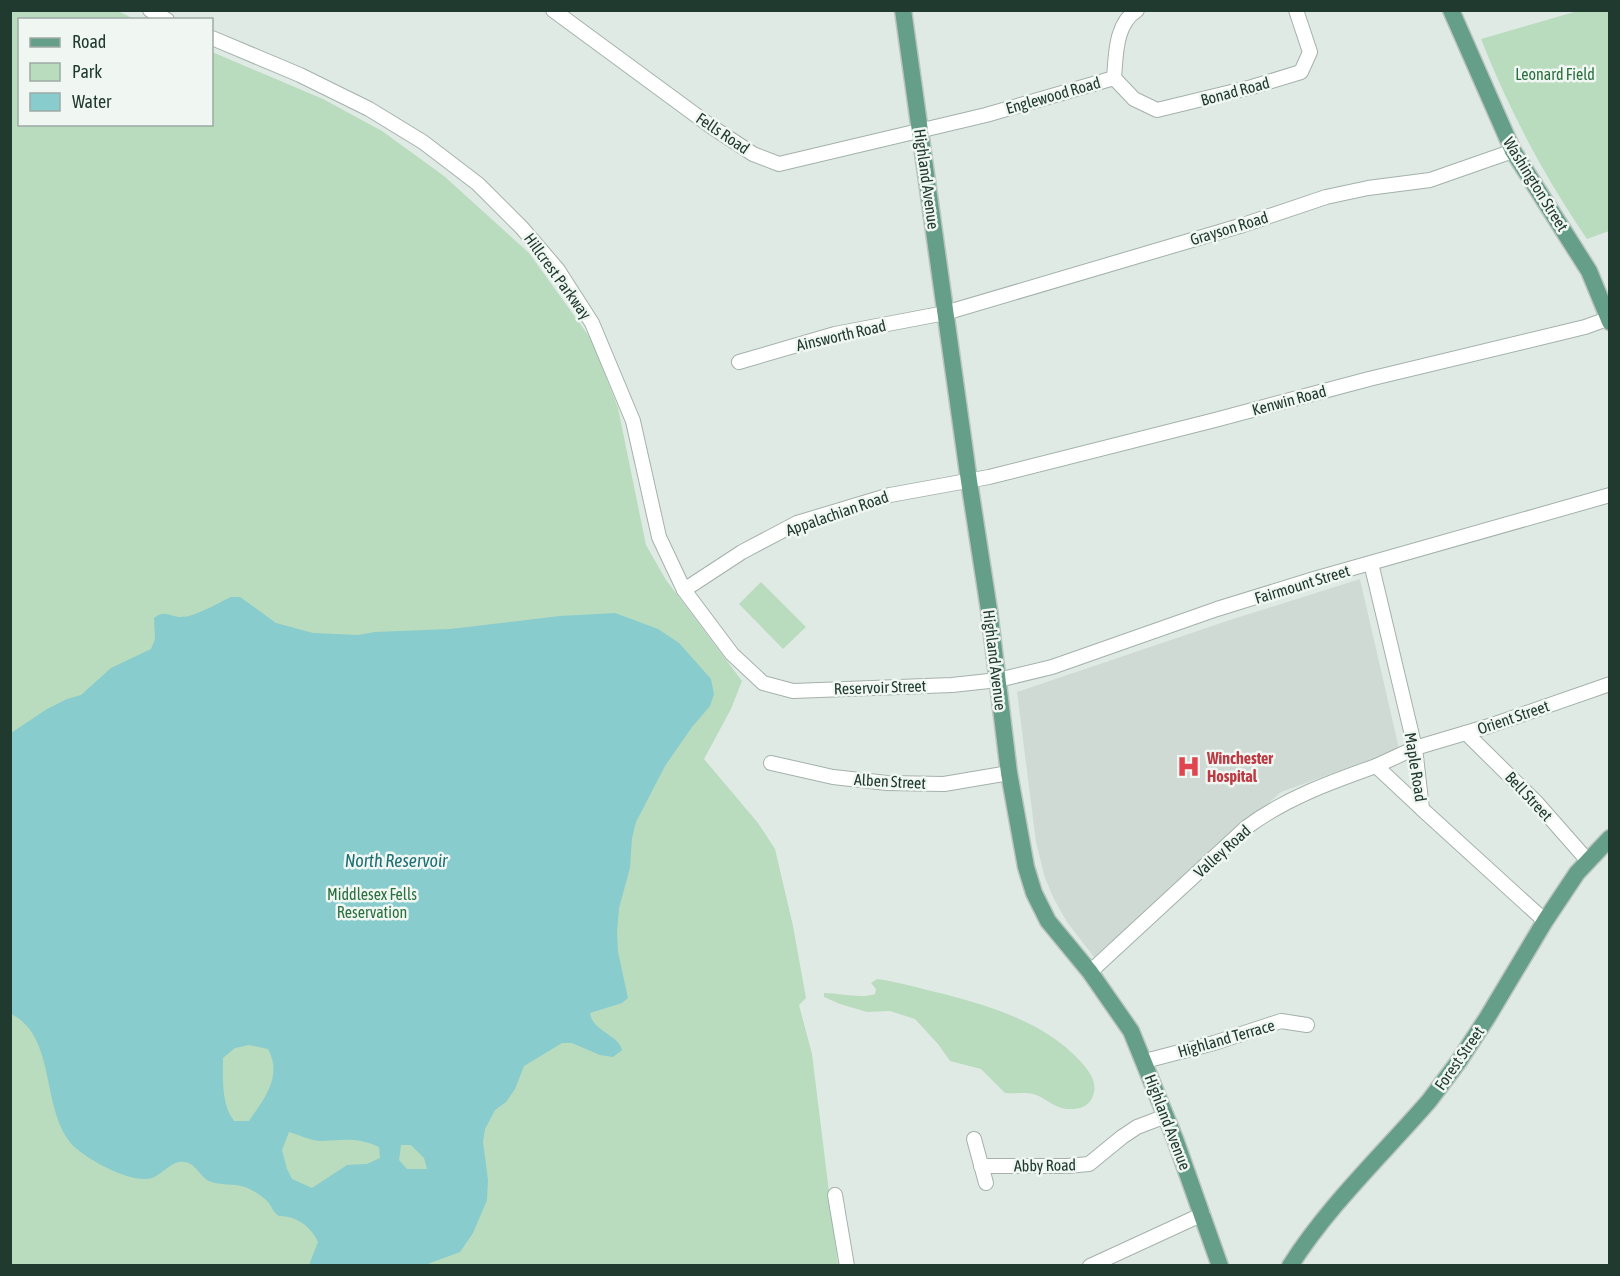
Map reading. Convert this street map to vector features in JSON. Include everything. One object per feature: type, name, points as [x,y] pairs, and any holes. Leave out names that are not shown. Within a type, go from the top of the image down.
[{"type":"main road","name":"Highland Avenue","points":[[903,10],[989,610],[1009,773],[1026,867],[1034,893],[1048,921],[1090,972],[1131,1031],[1145,1060],[1203,1214],[1220,1266]]},
{"type":"main road","name":"Washington Street","points":[[1451,10],[1513,151],[1589,271],[1609,319]]},
{"type":"main road","name":"Forest Street","points":[[1290,1266],[1303,1245],[1330,1211],[1421,1110],[1446,1078],[1487,1018],[1545,921],[1577,873],[1610,838]]},
{"type":"street","points":[[150,10],[164,18]]},
{"type":"street","name":"Fells Road","points":[[553,10],[712,127],[753,154],[779,164],[920,131]]},
{"type":"street","name":"Englewood Road","points":[[920,131],[986,115],[1114,78],[1117,41],[1128,16],[1137,10]]},
{"type":"street","name":"Bonad Road","points":[[1114,78],[1134,99],[1157,110],[1252,87],[1301,72],[1310,52],[1296,10]]},
{"type":"street","name":"Hillcrest Parkway","points":[[213,38],[300,75],[369,109],[423,142],[478,184],[522,228],[558,270],[592,323],[633,421],[659,537],[684,590],[732,654],[763,683]]},
{"type":"street","name":"Grayson Road","points":[[945,313],[1243,225],[1326,197],[1368,188],[1430,180],[1513,151]]},
{"type":"street","name":"Ainsworth Road","points":[[739,362],[835,334],[945,313]]},
{"type":"street","name":"Kenwin Road","points":[[969,481],[1192,426],[1369,379],[1585,327],[1609,319]]},
{"type":"street","name":"Appalachian Road","points":[[684,590],[742,552],[797,523],[890,495],[969,481]]},
{"type":"street","name":"Fairmount Street","points":[[998,680],[1052,667],[1314,579],[1610,495]]},
{"type":"street","name":"Maple Road","points":[[1371,564],[1415,748],[1422,809],[1545,921]]},
{"type":"street","name":"Reservoir Street","points":[[763,683],[793,691],[998,680]]},
{"type":"street","name":"Orient Street","points":[[1415,748],[1610,684]]},
{"type":"street","name":"Bell Street","points":[[1466,733],[1537,803],[1588,861]]},
{"type":"street","name":"Valley Road","points":[[1090,972],[1247,827],[1266,813],[1295,797],[1376,766],[1415,748]]},
{"type":"street","name":"Alben Street","points":[[771,763],[833,777],[886,783],[944,784],[1009,773]]},
{"type":"street","points":[[1376,766],[1422,809]]},
{"type":"street","name":"Highland Terrace","points":[[1145,1060],[1214,1043],[1281,1022],[1307,1025]]},
{"type":"street","name":"Abby Road","points":[[981,1166],[1089,1164],[1130,1132],[1166,1116]]},
{"type":"street","points":[[974,1139],[986,1184]]},
{"type":"street","points":[[834,1195],[847,1266]]},
{"type":"street","points":[[1090,1266],[1203,1214]]},
{"type":"shaded area","name":"Winchester Hospital","points":[[1360,579],[1399,749],[1281,792],[1094,957],[1067,922],[1045,878],[1036,842],[1017,692]]},
{"type":"green space","name":"Leonard Field","points":[[1581,10],[1610,11],[1609,231],[1587,239],[1528,142],[1481,39]]},
{"type":"green space","name":"Middlesex Fells Reservation","points":[[10,11],[118,11],[132,18],[18,18],[18,126],[213,126],[213,52],[323,99],[382,131],[444,176],[529,253],[591,339],[618,408],[646,545],[666,580],[742,681],[731,709],[704,759],[758,823],[775,849],[793,926],[806,998],[799,1005],[812,1054],[838,1265],[11,1265]]},
{"type":"green space","points":[[761,582],[806,627],[783,649],[739,604]]},
{"type":"green space","points":[[877,979],[981,1005],[1018,1018],[1035,1027],[1067,1048],[1084,1066],[1094,1083],[1092,1098],[1083,1107],[1064,1109],[1033,1094],[1005,1093],[981,1069],[950,1061],[915,1019],[890,1011],[867,1012],[824,997],[824,993],[856,996],[875,994],[876,989],[871,983]]},
{"type":"water","name":"North Reservoir","points":[[231,597],[240,597],[276,623],[313,633],[358,635],[375,632],[450,629],[560,616],[615,613],[658,629],[679,643],[711,679],[714,694],[710,706],[692,727],[665,766],[636,822],[632,838],[630,868],[619,908],[617,932],[618,952],[628,998],[622,1003],[590,1013],[596,1025],[616,1040],[622,1050],[613,1057],[600,1055],[572,1043],[562,1043],[524,1066],[515,1089],[506,1102],[495,1110],[485,1129],[483,1142],[488,1180],[487,1200],[473,1233],[460,1252],[425,1265],[309,1265],[318,1242],[311,1231],[297,1220],[279,1216],[266,1200],[248,1188],[209,1181],[192,1165],[184,1162],[175,1163],[156,1176],[144,1179],[123,1175],[92,1160],[77,1149],[65,1135],[57,1118],[43,1058],[36,1040],[26,1025],[11,1014],[11,733],[47,709],[81,695],[111,668],[151,649],[155,639],[154,618],[158,615],[187,616]],"holes":[[[249,1045],[268,1049],[272,1059],[273,1078],[266,1096],[249,1121],[234,1121],[225,1099],[223,1058],[235,1048]],[[289,1132],[318,1141],[364,1142],[379,1147],[380,1158],[367,1164],[347,1165],[312,1188],[292,1179],[282,1150]],[[401,1145],[411,1145],[424,1158],[427,1169],[407,1169],[399,1160]]]},
{"type":"place","name":"Winchester Hospital","points":[[1189,767]]}]
